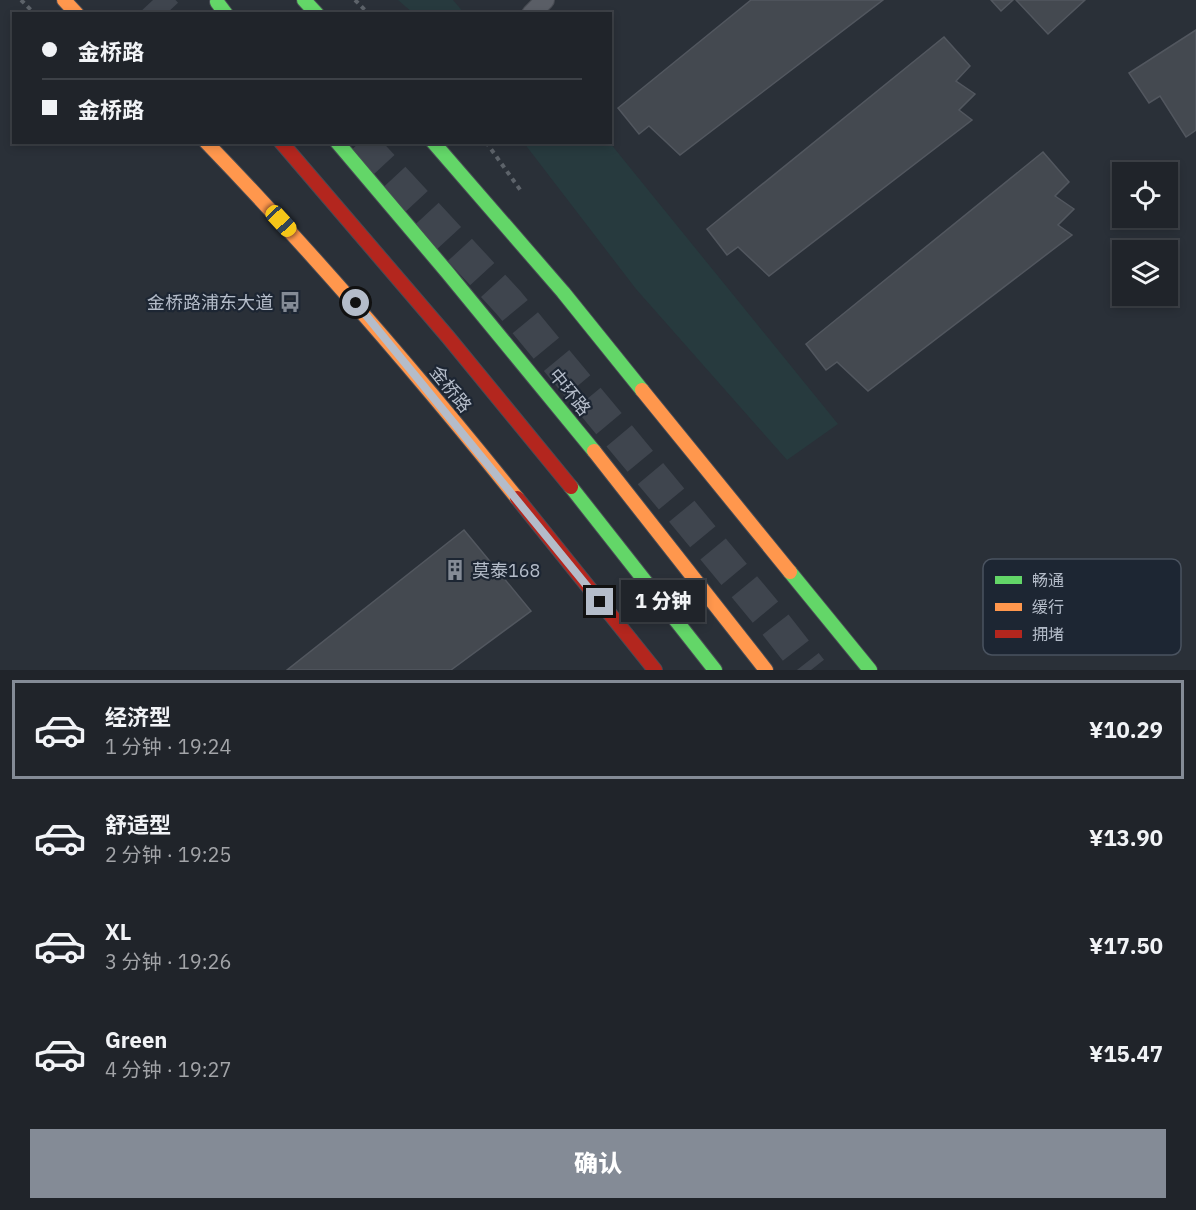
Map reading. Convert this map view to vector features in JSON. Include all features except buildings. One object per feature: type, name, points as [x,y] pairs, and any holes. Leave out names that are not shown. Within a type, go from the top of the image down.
[{"type":"main road","points":[[64,0],[75,12]]},
{"type":"main road","points":[[304,0],[315,12]]},
{"type":"main road","points":[[217,2],[224,12]]},
{"type":"main road","name":"金桥路","points":[[208,144],[337,281],[409,366],[655,670]]},
{"type":"main road","points":[[283,144],[490,386],[715,670]]},
{"type":"main road","name":"中环路","points":[[340,144],[529,370],[647,516],[766,670]]},
{"type":"main road","points":[[435,144],[563,292],[870,670]]},
{"type":"lane","points":[[533,12],[545,0]]},
{"type":"path","points":[[21,0],[32,12]]},
{"type":"path","points":[[355,0],[367,12]]},
{"type":"green space","points":[[398,0],[453,0],[463,12],[412,12]]},
{"type":"green space","points":[[525,144],[611,144],[838,424],[787,460],[636,289]]},
{"type":"tunnel","points":[[153,0],[164,12]]},
{"type":"tunnel","points":[[362,144],[508,302],[811,670]]},
{"type":"traffic: fast","points":[[304,0],[315,12]]},
{"type":"traffic: fast","points":[[217,2],[224,12]]},
{"type":"traffic: fast","points":[[339,144],[594,451]]},
{"type":"traffic: fast","points":[[435,144],[563,292],[642,390]]},
{"type":"traffic: fast","points":[[571,487],[715,670]]},
{"type":"traffic: fast","points":[[790,572],[870,670]]},
{"type":"traffic: slow","points":[[64,0],[75,12]]},
{"type":"traffic: slow","points":[[208,144],[366,317],[517,498]]},
{"type":"traffic: slow","points":[[642,390],[790,572]]},
{"type":"traffic: slow","points":[[594,451],[766,670]]},
{"type":"traffic: jam","points":[[283,144],[448,337],[571,487]]},
{"type":"traffic: jam","points":[[517,498],[655,670]]},
{"type":"place","name":"金桥路浦东大道","points":[[290,302]]},
{"type":"place","name":"莫泰168","points":[[455,570]]},
{"type":"route","points":[[356,303],[600,602]]}]
